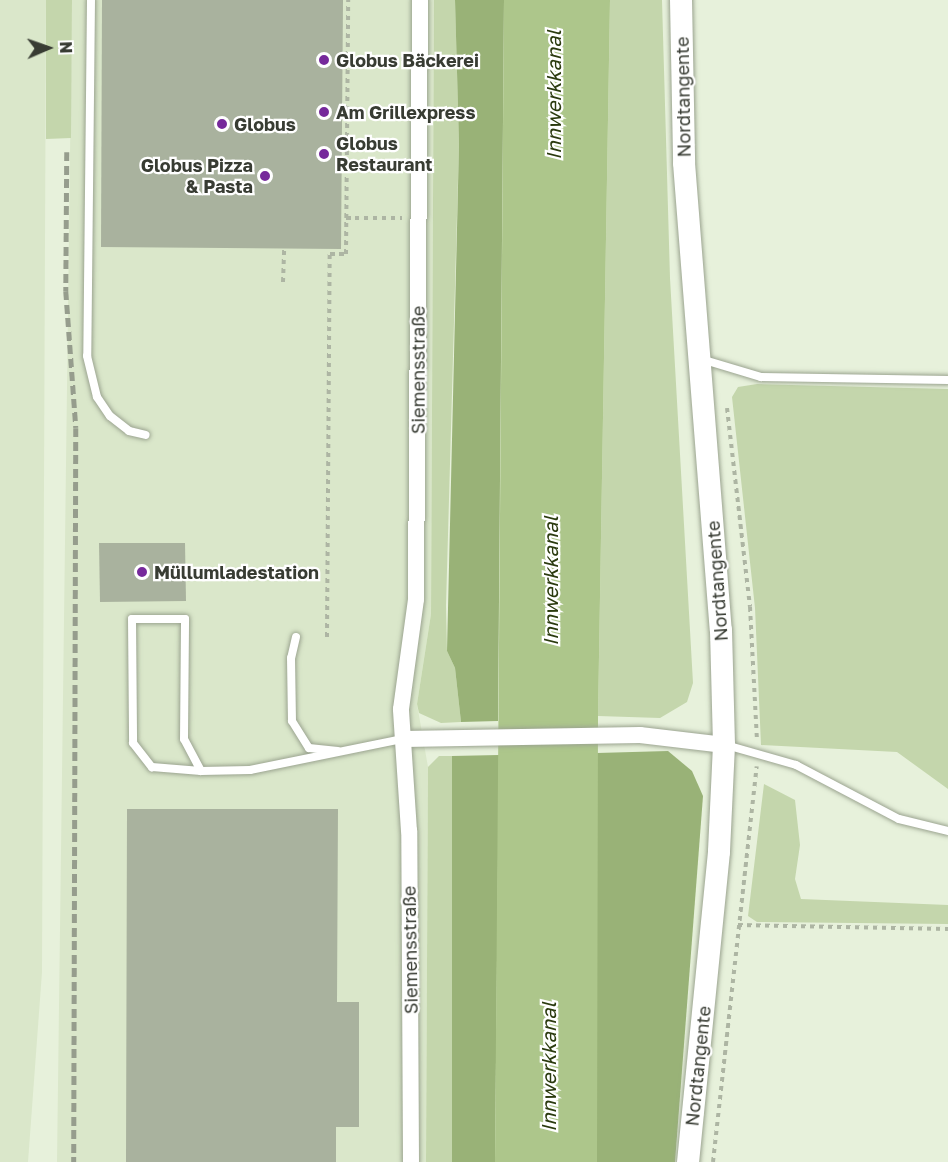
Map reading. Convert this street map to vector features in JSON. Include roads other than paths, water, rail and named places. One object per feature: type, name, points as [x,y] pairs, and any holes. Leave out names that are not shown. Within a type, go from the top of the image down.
[{"type":"main road","name":"Nordtangente","points":[[681,0],[697,359],[720,619],[724,745],[719,852],[688,1162]]},
{"type":"street","name":"Siemensstraße","points":[[411,1162],[402,693],[416,598],[420,0]]},
{"type":"street","points":[[404,739],[640,735],[724,745]]},
{"type":"lane","points":[[91,0],[87,356],[97,397],[110,416],[129,431],[146,435]]},
{"type":"lane","points":[[697,359],[721,361],[761,377],[948,380]]},
{"type":"lane","points":[[201,771],[184,740],[185,619],[132,619],[131,726],[139,757],[152,767],[201,771],[250,770],[404,739]]},
{"type":"lane","points":[[297,637],[291,658],[292,721],[298,736],[309,748],[348,752]]},
{"type":"lane","points":[[724,745],[796,765],[899,819],[948,831]]},
{"type":"water","name":"Innwerkkanal","points":[[504,0],[610,0],[598,716],[597,1162],[495,1162]]},
{"type":"railway","points":[[67,152],[66,291],[76,428],[74,1162]]},
{"type":"place","name":"Globus Bäckerei","points":[[324,60]]},
{"type":"place","name":"Am Grillexpress","points":[[324,112]]},
{"type":"place","name":"Globus","points":[[222,124]]},
{"type":"place","name":"Globus Restaurant","points":[[324,154]]},
{"type":"place","name":"Globus Pizza & Pasta","points":[[265,176]]},
{"type":"place","name":"Müllumladestation","points":[[142,572]]}]
